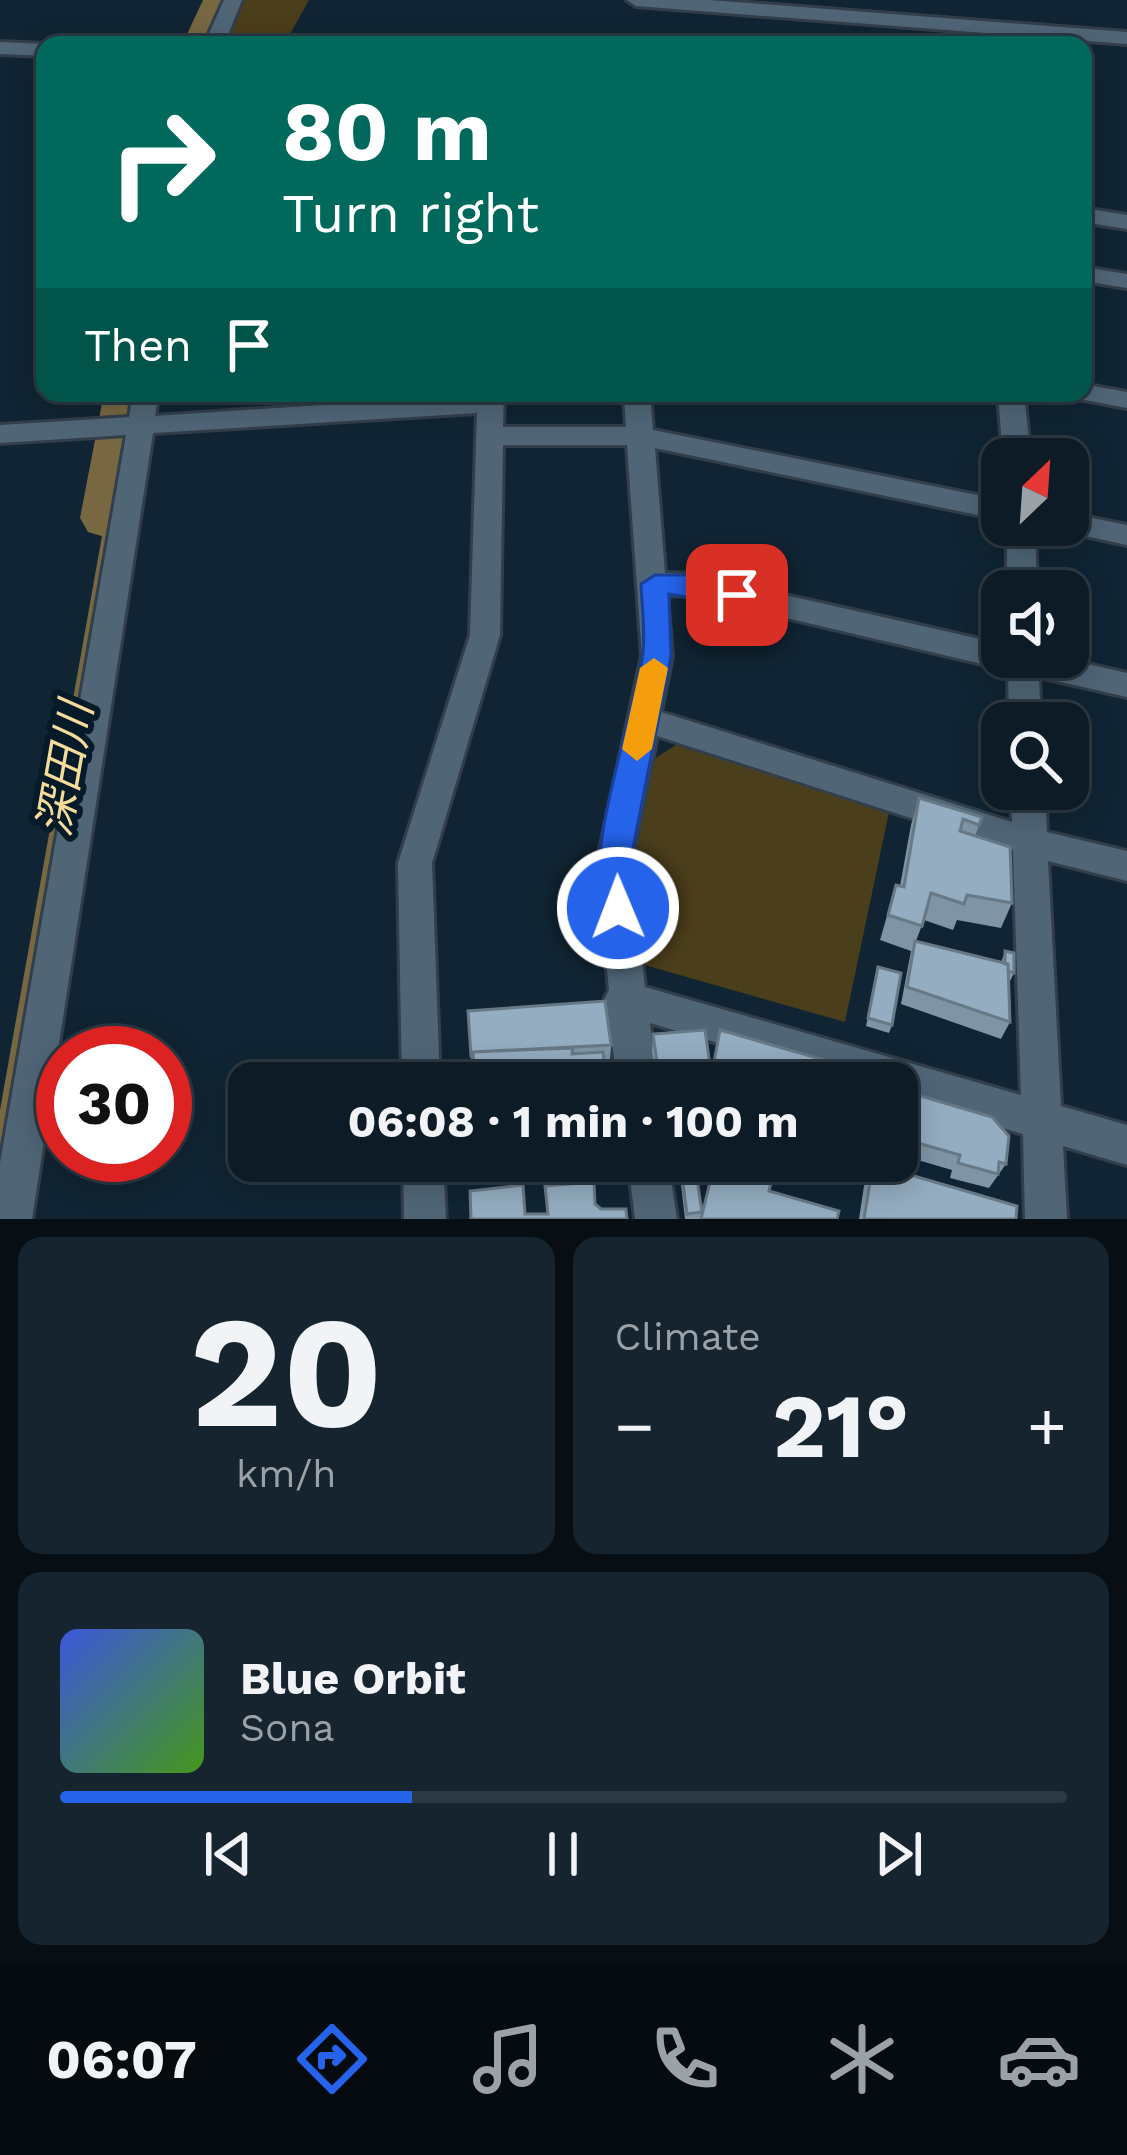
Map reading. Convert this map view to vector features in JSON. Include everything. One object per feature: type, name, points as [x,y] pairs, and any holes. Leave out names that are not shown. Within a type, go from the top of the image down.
[{"type":"street","points":[[218,36],[233,0]]},
{"type":"street","points":[[636,0],[1127,38]]},
{"type":"street","points":[[0,47],[36,49]]},
{"type":"street","points":[[1092,216],[1127,222]]},
{"type":"street","points":[[1092,275],[1127,281]]},
{"type":"street","points":[[1092,394],[1127,400]]},
{"type":"street","points":[[634,1062],[614,863],[657,656],[638,402]]},
{"type":"street","points":[[1012,402],[1014,438]]},
{"type":"street","points":[[0,434],[143,409],[492,411],[641,436],[981,506]]},
{"type":"street","points":[[10,1219],[70,878],[143,409]]},
{"type":"street","points":[[421,1062],[416,863],[485,635],[492,411]]},
{"type":"street","points":[[1089,528],[1127,536]]},
{"type":"street","points":[[655,584],[693,585],[981,651]]},
{"type":"street","points":[[1089,676],[1127,685]]},
{"type":"street","points":[[643,719],[1030,842],[1127,866]]},
{"type":"street","points":[[1029,810],[1046,1219]]},
{"type":"street","points":[[625,998],[1127,1145]]},
{"type":"street","points":[[424,1182],[425,1219]]},
{"type":"street","points":[[651,1182],[656,1219]]},
{"type":"shaded area","points":[[236,0],[309,0],[289,36],[222,36]]},
{"type":"shaded area","points":[[676,745],[889,812],[845,1022],[641,964],[628,866],[654,759]]},
{"type":"water","points":[[119,440],[126,440],[0,1171],[0,1110]]},
{"type":"building","points":[[919,798],[982,817],[979,825],[963,819],[960,831],[1010,847],[1012,903],[967,895],[964,904],[931,893],[922,926],[888,915],[896,885],[904,887]]},
{"type":"building","points":[[915,941],[1008,964],[1010,1022],[907,987]]},
{"type":"building","points":[[1005,951],[1014,953],[1014,973],[1005,964]]},
{"type":"building","points":[[878,967],[901,973],[892,1025],[868,1018]]},
{"type":"building","points":[[605,1001],[611,1045],[473,1052],[471,1056],[468,1011]]},
{"type":"building","points":[[705,1030],[710,1062],[657,1062],[653,1034]]},
{"type":"building","points":[[720,1030],[831,1062],[714,1062]]},
{"type":"building","points":[[573,1048],[572,1054],[603,1052],[604,1062],[474,1062],[473,1052]]},
{"type":"building","points":[[918,1095],[992,1117],[1009,1136],[1006,1164],[999,1162],[998,1174],[958,1163],[960,1155],[918,1143]]},
{"type":"building","points":[[918,1177],[1017,1206],[1016,1219],[864,1219],[870,1182],[918,1182]]},
{"type":"building","points":[[594,1182],[595,1204],[601,1209],[626,1209],[627,1219],[471,1219],[470,1191],[523,1185],[525,1214],[548,1214],[545,1186]]},
{"type":"building","points":[[683,1182],[697,1182],[702,1212],[687,1214]]},
{"type":"building","points":[[710,1182],[771,1182],[769,1191],[839,1211],[837,1219],[701,1219]]},
{"type":"waterway","name":"深田川","points":[[205,36],[222,0]]},
{"type":"waterway","name":"深田川","points":[[108,518],[128,402]]},
{"type":"slow traffic","points":[[637,749],[654,668]]},
{"type":"route","points":[[618,908],[614,863],[657,656],[655,584],[693,585],[737,595]]}]
